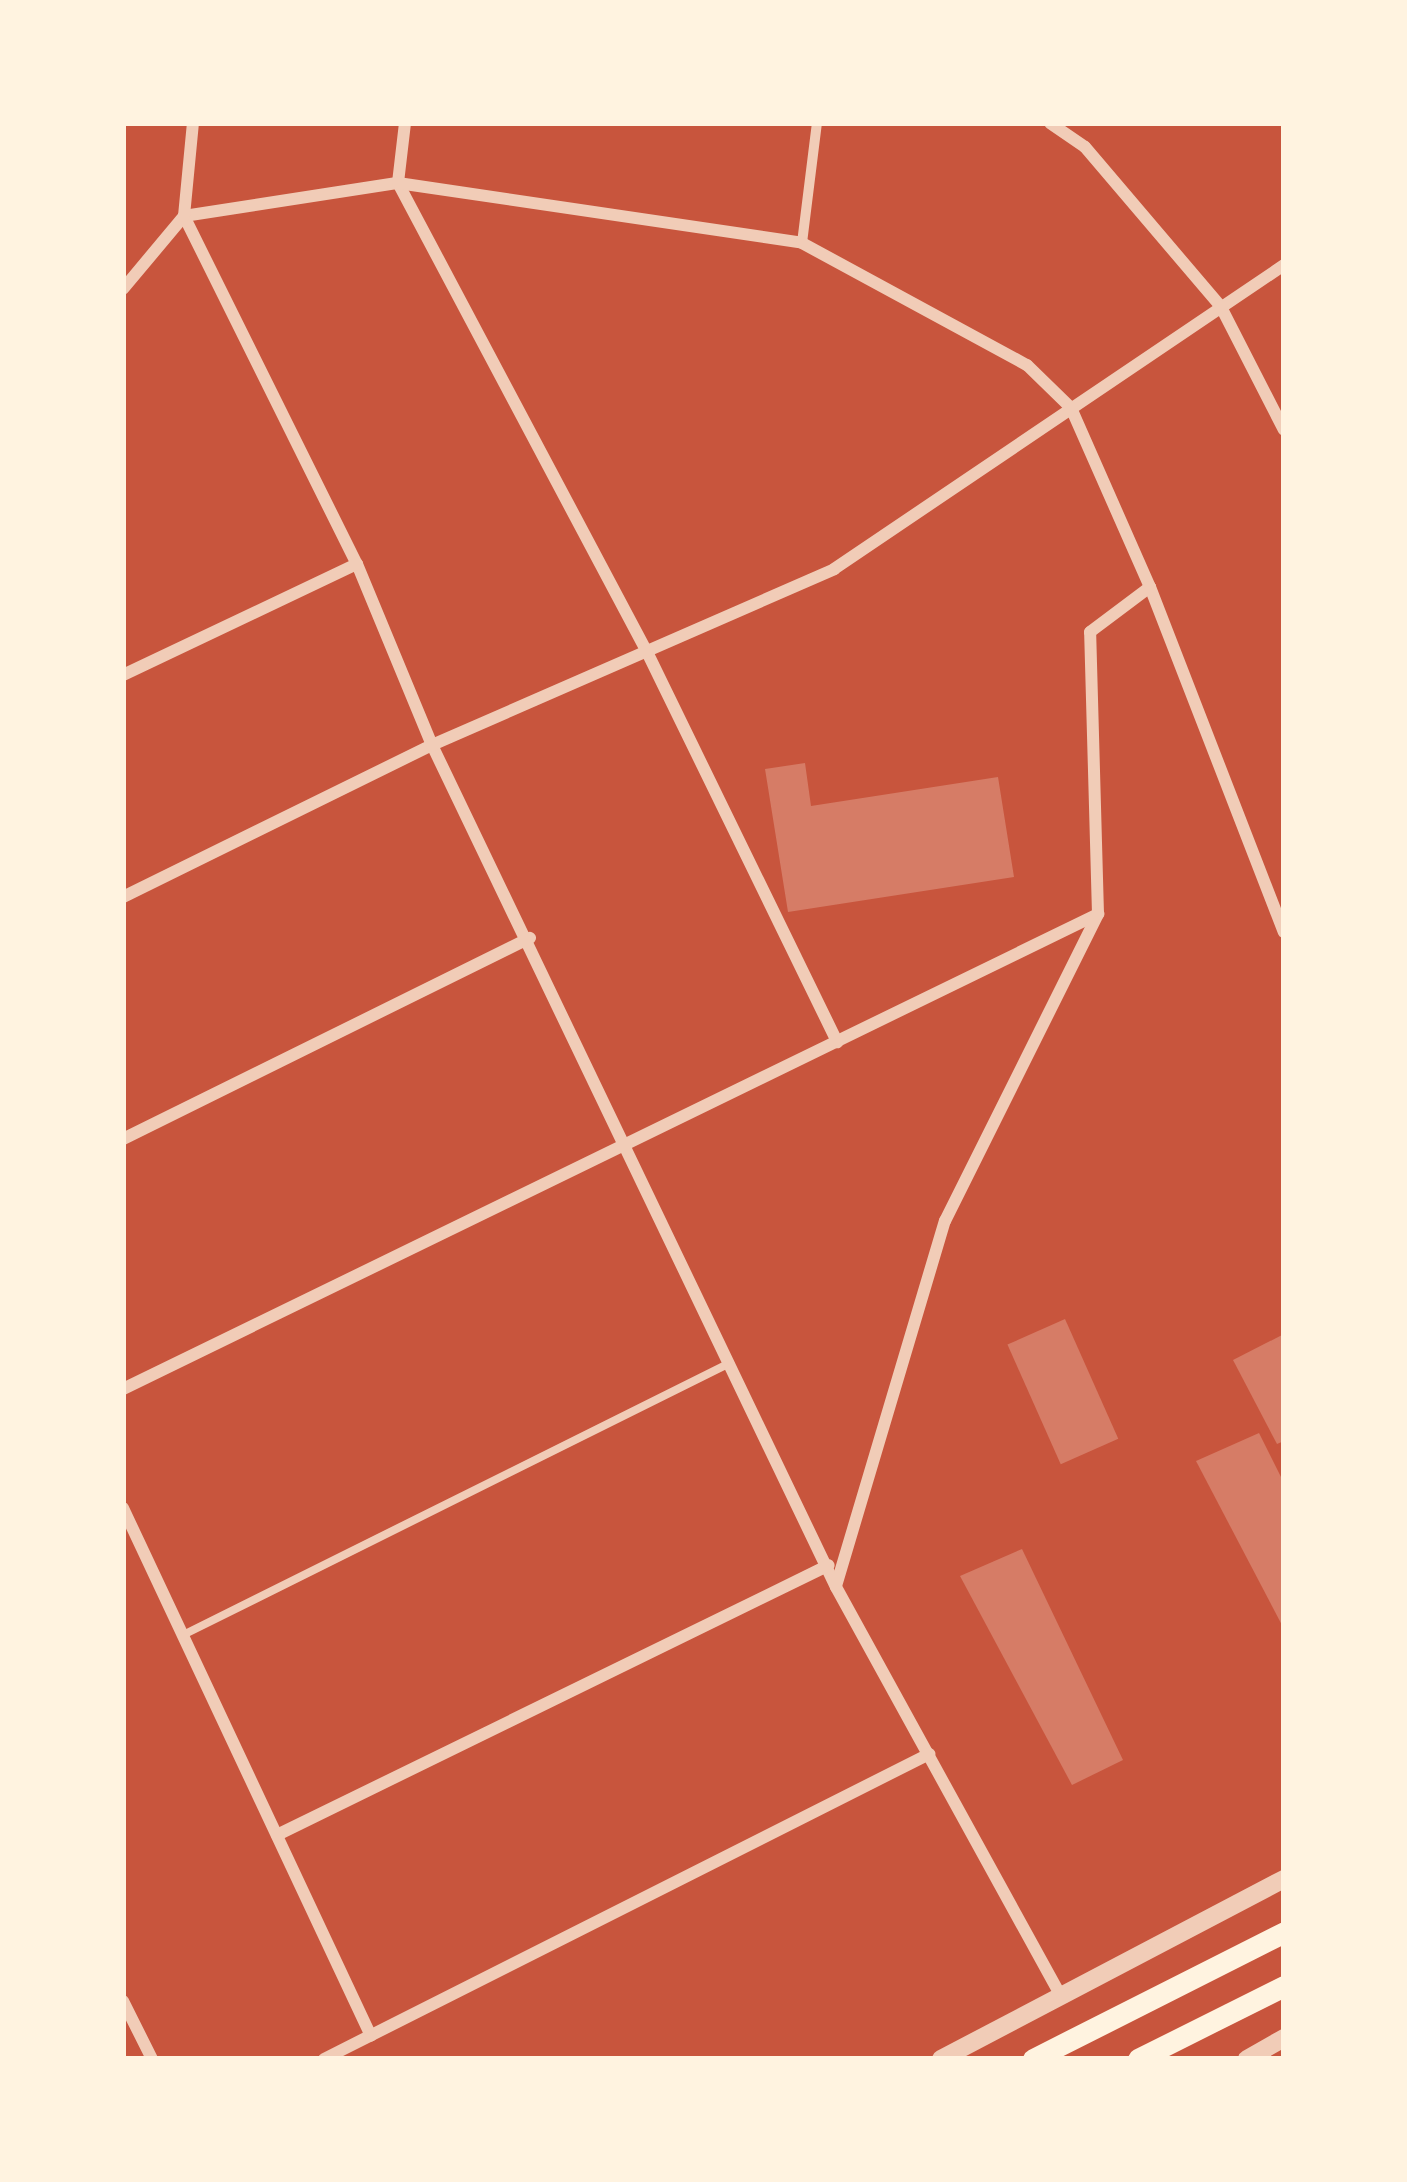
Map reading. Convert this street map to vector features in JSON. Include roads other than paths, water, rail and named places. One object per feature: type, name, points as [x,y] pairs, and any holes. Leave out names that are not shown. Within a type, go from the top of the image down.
[{"type":"main road","points":[[1033,2059],[1284,1932]]},
{"type":"main road","points":[[1138,2059],[1284,1986]]},
{"type":"street","points":[[193,123],[184,216],[357,564],[432,745],[530,938],[622,1144],[732,1362],[836,1587],[1060,1995]]},
{"type":"street","points":[[405,123],[398,183],[647,654],[837,1042]]},
{"type":"street","points":[[802,243],[817,123]]},
{"type":"street","points":[[1050,123],[1085,147],[1221,307],[1284,430]]},
{"type":"street","points":[[123,289],[184,216],[398,183],[802,243],[1027,365],[1071,408],[1150,587],[1284,932]]},
{"type":"street","points":[[123,897],[432,745],[834,569],[1284,265]]},
{"type":"street","points":[[123,675],[357,564]]},
{"type":"street","points":[[836,1587],[945,1220],[1098,914],[1090,632],[1150,587]]},
{"type":"street","points":[[123,1388],[1098,914]]},
{"type":"street","points":[[123,1139],[530,938]]},
{"type":"street","points":[[123,1508],[371,2036]]},
{"type":"street","points":[[278,1835],[829,1565]]},
{"type":"street","points":[[324,2059],[928,1754]]},
{"type":"street","points":[[940,2059],[1284,1879]]},
{"type":"street","points":[[123,2001],[152,2059]]},
{"type":"street","points":[[1246,2059],[1284,2038]]},
{"type":"lane","points":[[183,1635],[732,1362]]}]
